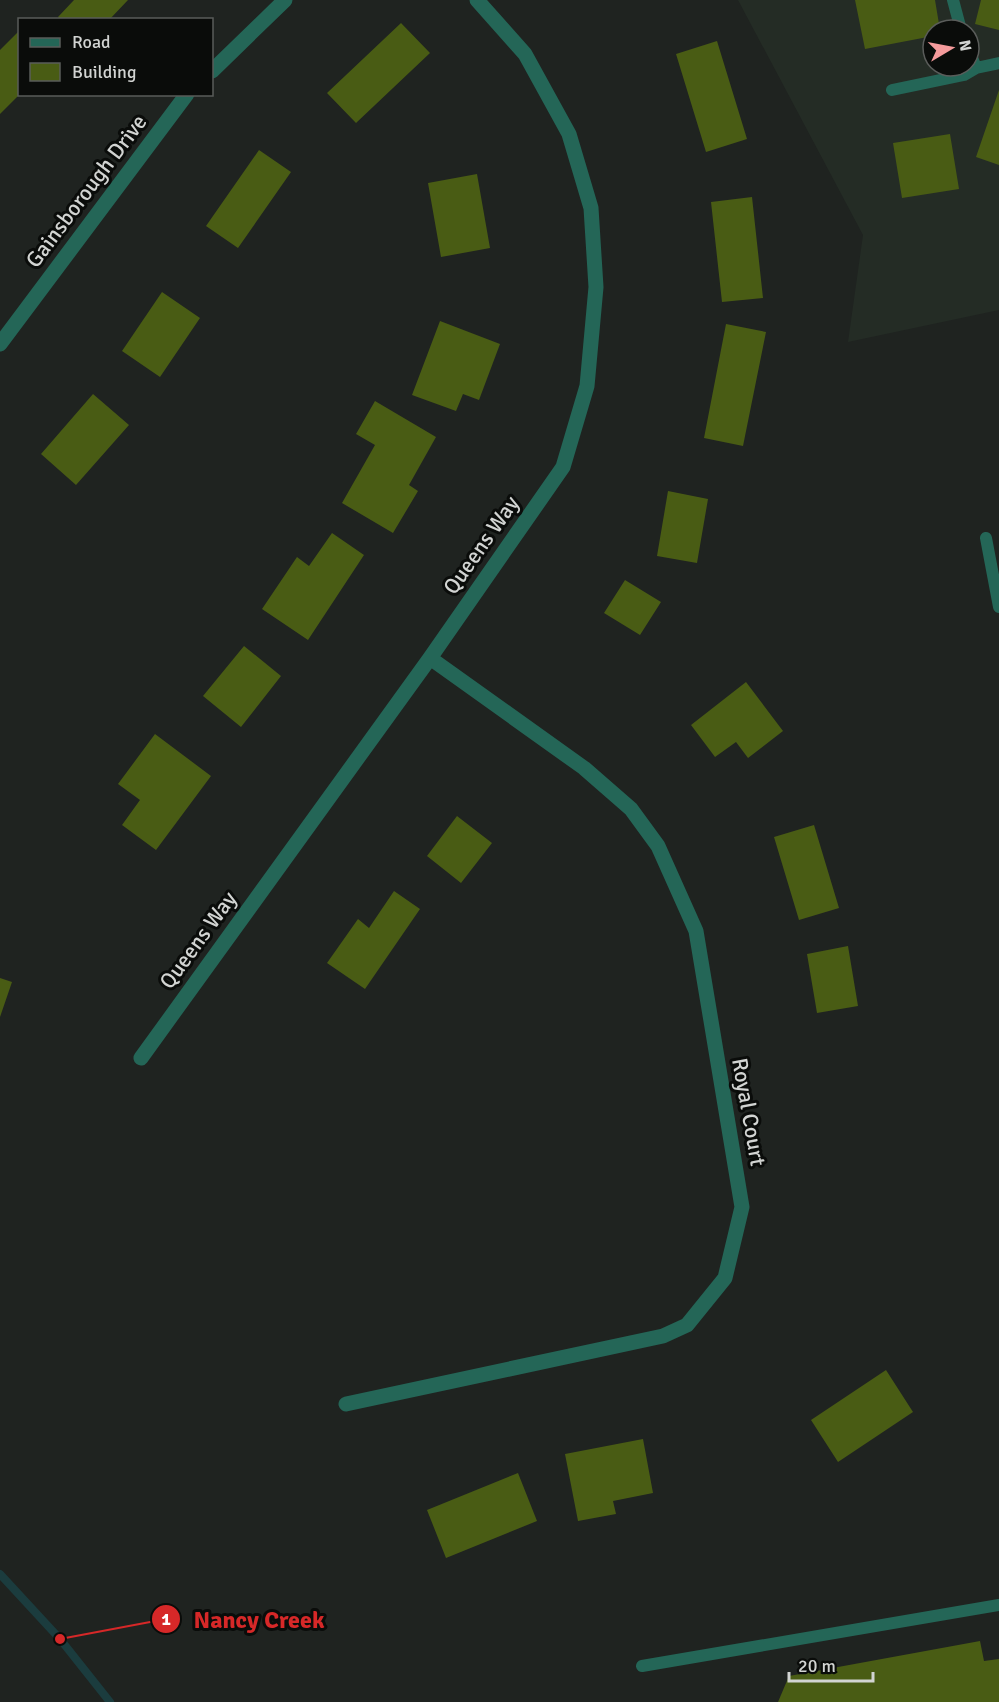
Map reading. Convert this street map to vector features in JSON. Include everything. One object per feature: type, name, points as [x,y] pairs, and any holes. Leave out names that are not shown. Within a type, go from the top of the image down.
[{"type":"street","points":[[213,70],[285,0]]},
{"type":"street","name":"Queens Way","points":[[141,1058],[430,658],[563,466],[587,386],[596,287],[591,208],[569,134],[525,54],[477,0]]},
{"type":"street","name":"Gainsborough Drive","points":[[0,344],[186,96]]},
{"type":"street","name":"Royal Court","points":[[346,1404],[663,1336],[687,1325],[725,1278],[742,1207],[696,931],[658,846],[631,809],[584,768],[430,658]]},
{"type":"lane","points":[[953,0],[958,18]]},
{"type":"lane","points":[[981,67],[999,63]]},
{"type":"lane","points":[[892,90],[950,78]]},
{"type":"lane","points":[[986,538],[999,607]]},
{"type":"lane","points":[[642,1666],[999,1605]]},
{"type":"shaded area","points":[[738,0],[999,0],[999,310],[848,342],[863,235]]},
{"type":"building","points":[[74,0],[128,0],[111,18],[58,17]]},
{"type":"building","points":[[855,0],[935,0],[938,18],[921,18],[921,38],[865,49]]},
{"type":"building","points":[[981,0],[999,0],[999,30],[981,26],[981,18],[976,18]]},
{"type":"building","points":[[401,23],[430,53],[356,123],[327,93]]},
{"type":"building","points":[[18,32],[18,96],[0,114],[0,50]]},
{"type":"building","points":[[717,41],[747,139],[706,152],[676,54]]},
{"type":"building","points":[[999,90],[999,165],[976,157]]},
{"type":"building","points":[[950,134],[959,189],[902,198],[893,143]]},
{"type":"building","points":[[259,150],[291,172],[238,248],[206,226]]},
{"type":"building","points":[[477,174],[490,248],[441,257],[428,183]]},
{"type":"building","points":[[752,197],[763,298],[722,302],[711,202]]},
{"type":"building","points":[[162,292],[200,318],[160,377],[122,351]]},
{"type":"building","points":[[440,321],[500,344],[479,400],[463,394],[456,411],[412,395]]},
{"type":"building","points":[[726,324],[766,332],[743,446],[704,438]]},
{"type":"building","points":[[93,394],[129,425],[76,485],[41,454]]},
{"type":"building","points":[[375,401],[436,437],[409,485],[418,491],[393,533],[342,503],[375,445],[356,434]]},
{"type":"building","points":[[668,491],[708,499],[697,563],[657,556]]},
{"type":"building","points":[[332,533],[364,555],[308,640],[262,609],[297,557],[309,566]]},
{"type":"building","points":[[625,580],[661,602],[640,635],[604,613]]},
{"type":"building","points":[[244,646],[281,676],[241,727],[203,696]]},
{"type":"building","points":[[746,682],[783,731],[748,758],[736,742],[715,757],[691,725]]},
{"type":"building","points":[[155,734],[211,776],[156,850],[122,825],[140,800],[118,784]]},
{"type":"building","points":[[457,816],[492,843],[461,883],[427,856]]},
{"type":"building","points":[[814,825],[839,908],[799,920],[774,837]]},
{"type":"building","points":[[394,891],[420,909],[365,989],[327,963],[358,919],[369,928]]},
{"type":"building","points":[[848,946],[858,1006],[817,1013],[807,954]]},
{"type":"building","points":[[0,978],[12,982],[0,1017]]},
{"type":"building","points":[[886,1370],[913,1412],[838,1462],[811,1420]]},
{"type":"building","points":[[643,1439],[653,1493],[613,1501],[616,1514],[578,1521],[565,1454]]},
{"type":"building","points":[[518,1473],[537,1521],[446,1558],[427,1510]]},
{"type":"building","points":[[980,1641],[984,1661],[999,1659],[999,1702],[778,1702],[789,1676]]},
{"type":"waterway","points":[[0,1574],[60,1639],[110,1702]]},
{"type":"place","name":"Nancy Creek","points":[[60,1639]]}]
